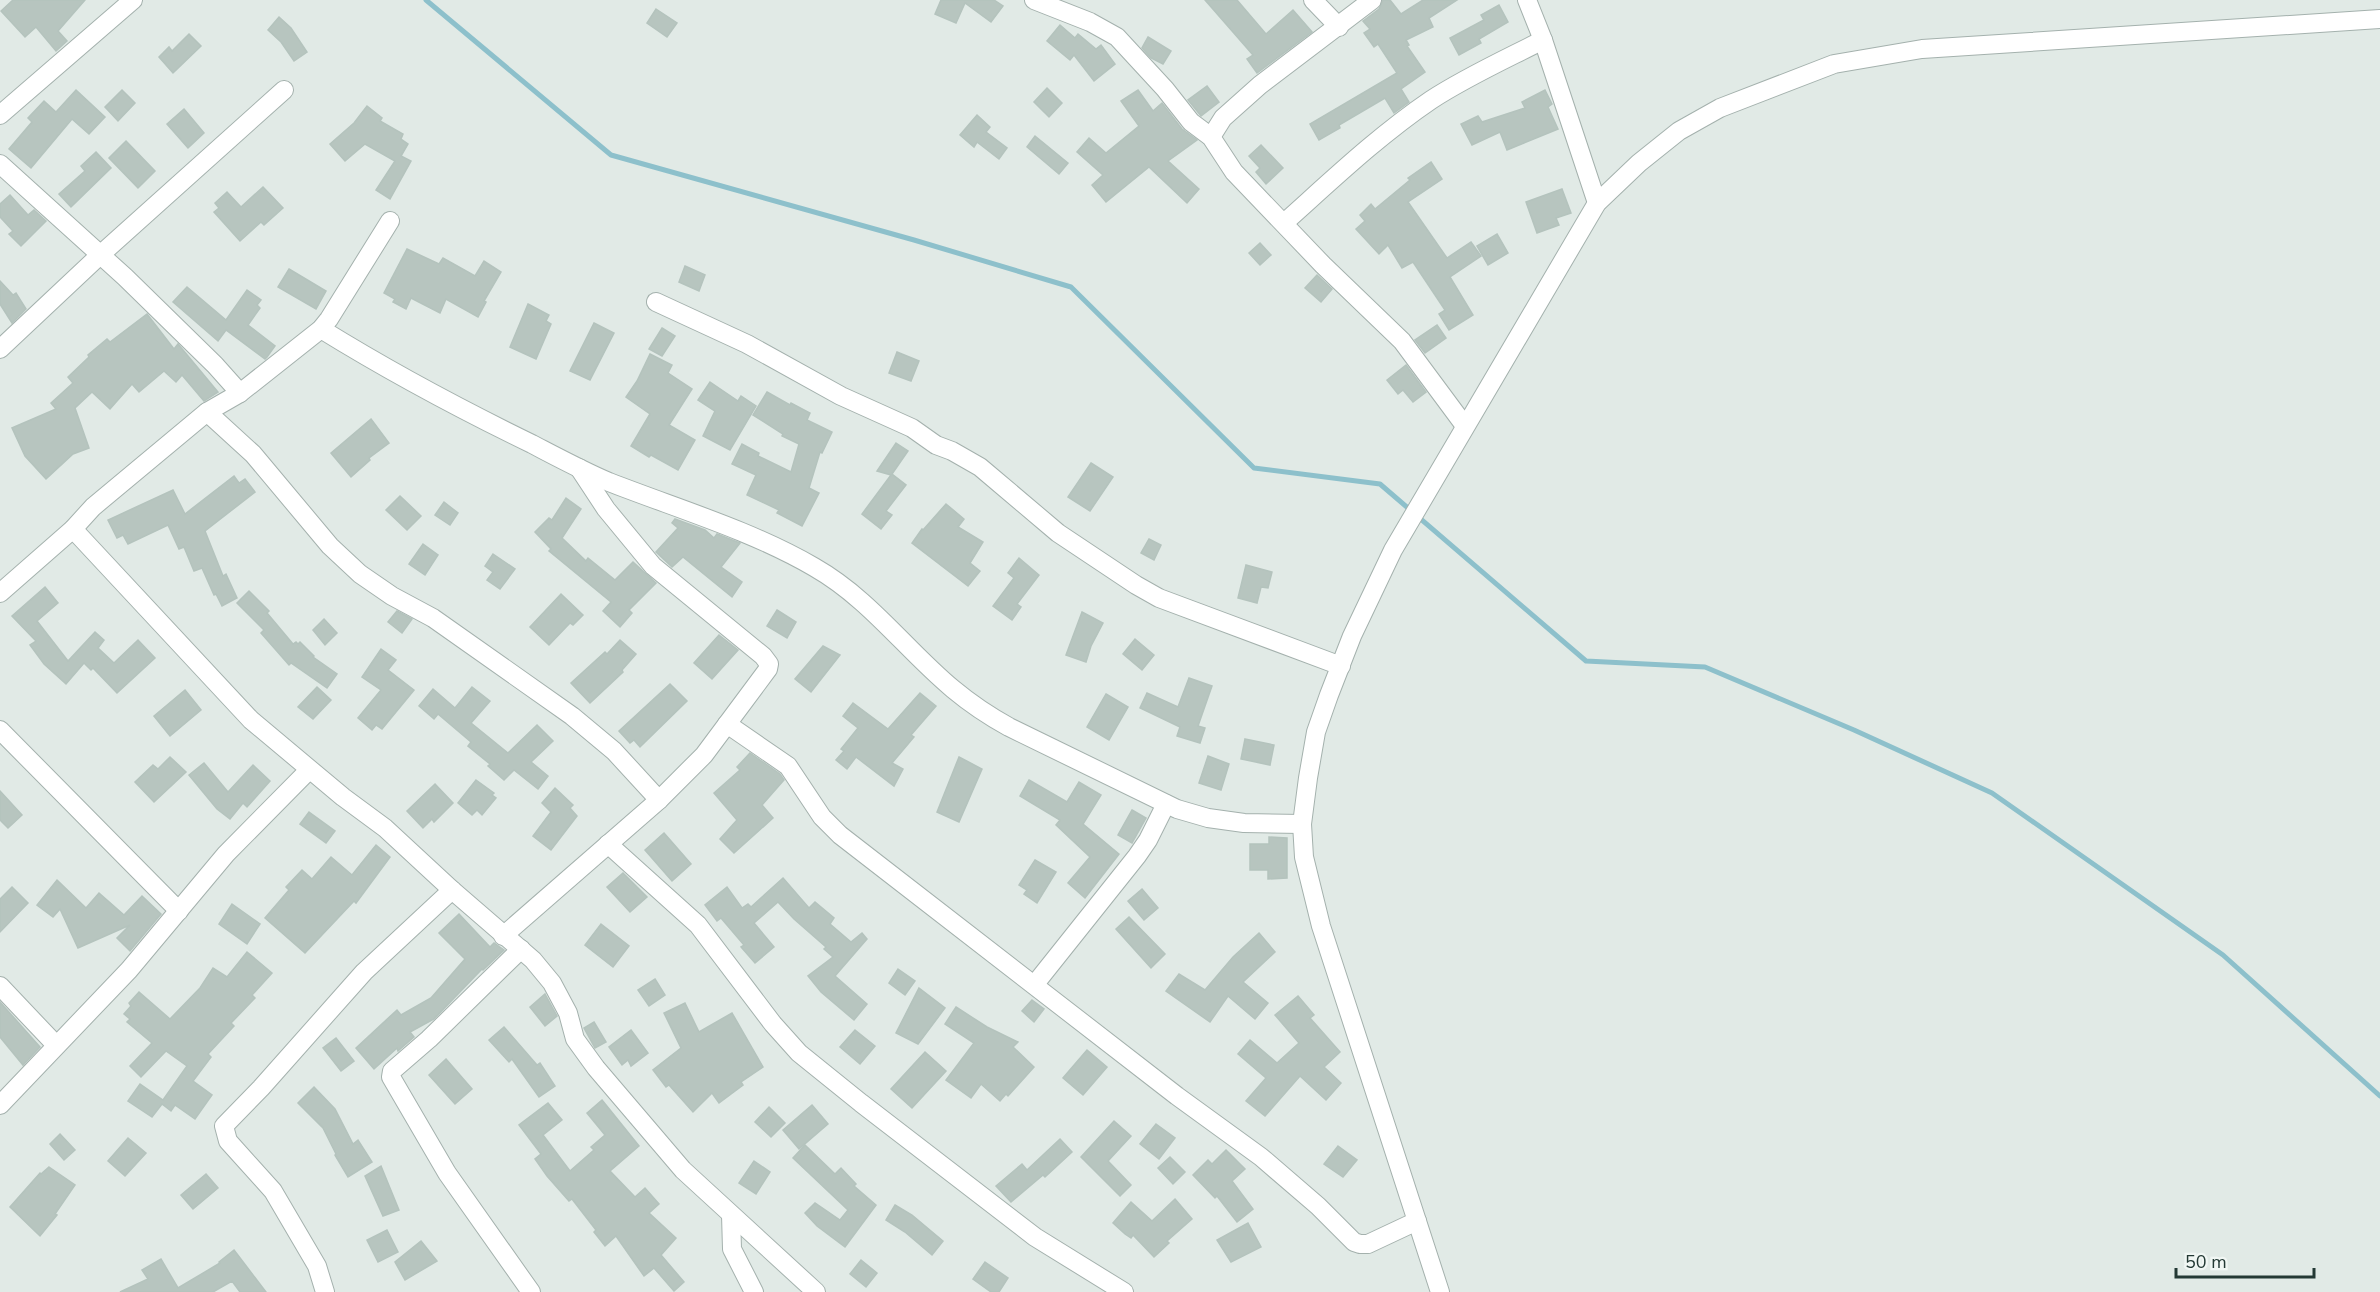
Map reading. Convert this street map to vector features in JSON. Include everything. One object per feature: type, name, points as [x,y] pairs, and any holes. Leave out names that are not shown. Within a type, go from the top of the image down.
[{"type":"street","points":[[0,115],[133,0]]},
{"type":"street","points":[[1034,0],[1090,22],[1117,38],[1165,89],[1191,122],[1211,137],[1234,172],[1323,266],[1402,341],[1465,426]]},
{"type":"street","points":[[1313,0],[1339,27]]},
{"type":"street","points":[[1211,137],[1223,118],[1260,85],[1372,0]]},
{"type":"street","points":[[1527,0],[1543,40],[1597,203]]},
{"type":"street","points":[[1440,1292],[1321,926],[1304,857],[1302,824],[1316,732],[1341,666],[1393,550],[1597,203],[1639,163],[1679,131],[1720,108],[1834,64],[1922,48],[2380,19]]},
{"type":"street","points":[[1284,223],[1356,158],[1432,100],[1466,79],[1543,40]]},
{"type":"street","points":[[0,349],[99,255],[284,90]]},
{"type":"street","points":[[0,164],[141,292],[240,393]]},
{"type":"street","points":[[0,593],[73,529],[93,507],[207,412],[240,393],[321,329],[329,320],[390,220]]},
{"type":"street","points":[[656,302],[747,344],[842,396],[912,428],[936,446],[980,467],[1058,532],[1159,598],[1341,666]]},
{"type":"street","points":[[321,329],[382,366],[608,481],[700,515],[814,566],[880,616],[952,688],[985,714],[1166,804],[1208,818],[1244,823],[1302,824]]},
{"type":"street","points":[[207,412],[253,454],[330,546],[360,574],[392,596],[433,618],[572,716],[614,751],[658,800]]},
{"type":"street","points":[[503,936],[658,800],[704,755],[768,669],[767,660],[653,566],[606,509],[579,467]]},
{"type":"street","points":[[73,529],[251,720],[309,770],[385,828],[503,936],[521,949],[552,983],[568,1013],[575,1039],[596,1068],[683,1170],[816,1292]]},
{"type":"street","points":[[727,724],[788,766],[822,817],[840,835],[1177,1096],[1261,1157],[1318,1206],[1354,1242],[1368,1244],[1417,1221]]},
{"type":"street","points":[[0,730],[179,911]]},
{"type":"street","points":[[0,1105],[129,970],[226,854],[309,770]]},
{"type":"street","points":[[1035,984],[1137,856],[1148,840],[1166,804]]},
{"type":"street","points":[[608,844],[698,926],[772,1024],[800,1053],[1035,1237],[1124,1292]]},
{"type":"street","points":[[325,1292],[317,1266],[273,1191],[228,1141],[224,1126],[261,1088],[364,972],[452,890]]},
{"type":"street","points":[[521,949],[429,1039],[392,1071],[392,1077],[447,1173],[531,1292]]},
{"type":"street","points":[[0,986],[56,1045]]},
{"type":"street","points":[[730,1215],[732,1249],[754,1292]]},
{"type":"building","points":[[13,0],[85,0],[58,31],[67,41],[56,51],[36,27],[25,37],[1,11]]},
{"type":"building","points":[[941,0],[994,0],[1003,6],[991,22],[965,3],[956,23],[935,14]]},
{"type":"building","points":[[1205,0],[1237,0],[1266,34],[1293,10],[1312,32],[1257,73],[1247,59],[1253,55]]},
{"type":"building","points":[[1383,0],[1390,0],[1401,14],[1423,0],[1457,0],[1429,18],[1433,27],[1406,40],[1409,45],[1407,46],[1425,72],[1401,89],[1409,102],[1394,113],[1385,98],[1339,125],[1340,128],[1319,140],[1310,124],[1397,73],[1378,44],[1374,47],[1364,33],[1370,29],[1363,21],[1379,9]]},
{"type":"building","points":[[1499,5],[1508,22],[1479,39],[1481,43],[1459,55],[1450,38],[1484,20],[1481,15]]},
{"type":"building","points":[[656,9],[677,23],[667,37],[647,23]]},
{"type":"building","points":[[279,17],[291,28],[307,52],[294,61],[281,42],[268,30]]},
{"type":"building","points":[[1060,25],[1075,38],[1078,34],[1096,49],[1101,45],[1115,64],[1094,81],[1074,55],[1070,60],[1047,41]]},
{"type":"building","points":[[189,34],[201,46],[173,73],[159,57],[169,47],[172,51]]},
{"type":"building","points":[[1148,37],[1171,51],[1163,64],[1151,58],[1142,48]]},
{"type":"building","points":[[1207,86],[1219,102],[1201,116],[1188,100]]},
{"type":"building","points":[[1047,88],[1062,103],[1049,117],[1034,102]]},
{"type":"building","points":[[76,90],[105,117],[89,134],[72,119],[31,168],[9,149],[32,122],[28,118],[44,101],[56,112]]},
{"type":"building","points":[[122,90],[135,103],[118,121],[105,107]]},
{"type":"building","points":[[1138,90],[1153,111],[1162,103],[1182,129],[1197,140],[1168,161],[1199,189],[1187,203],[1149,167],[1106,202],[1092,185],[1103,175],[1077,152],[1089,138],[1106,153],[1139,126],[1121,101]]},
{"type":"building","points":[[1545,90],[1552,104],[1548,107],[1558,129],[1507,150],[1500,132],[1472,145],[1461,124],[1478,116],[1482,122],[1525,108],[1522,102]]},
{"type":"building","points":[[367,106],[382,118],[380,121],[403,134],[401,139],[408,144],[401,156],[411,161],[390,199],[376,190],[395,161],[365,144],[345,161],[330,144],[354,123]]},
{"type":"building","points":[[184,109],[204,133],[188,148],[167,124]]},
{"type":"building","points":[[977,115],[990,127],[986,132],[1007,148],[999,159],[977,142],[974,147],[960,135]]},
{"type":"building","points":[[1035,136],[1068,163],[1059,174],[1027,147]]},
{"type":"building","points":[[126,141],[155,171],[138,188],[109,158]]},
{"type":"building","points":[[1261,145],[1283,168],[1266,184],[1256,172],[1260,168],[1249,156]]},
{"type":"building","points":[[96,152],[111,168],[71,207],[59,194],[85,171],[81,166]]},
{"type":"building","points":[[1431,162],[1442,179],[1408,202],[1447,258],[1471,242],[1481,256],[1450,277],[1473,315],[1449,330],[1439,314],[1445,310],[1413,262],[1402,268],[1388,245],[1379,254],[1356,229],[1365,221],[1360,215],[1371,204],[1375,209],[1410,180],[1408,178]]},
{"type":"building","points":[[263,187],[283,208],[264,225],[261,222],[240,241],[214,212],[219,208],[215,203],[227,192],[241,207]]},
{"type":"building","points":[[1562,189],[1571,213],[1556,218],[1559,225],[1537,233],[1526,202]]},
{"type":"building","points":[[10,195],[28,215],[34,210],[46,221],[21,246],[9,234],[13,231],[0,217],[0,204]]},
{"type":"building","points":[[1497,234],[1508,253],[1488,265],[1477,246]]},
{"type":"building","points":[[1260,243],[1271,255],[1260,265],[1249,253]]},
{"type":"building","points":[[407,249],[439,264],[443,258],[475,276],[484,261],[501,272],[484,301],[486,302],[478,317],[446,299],[440,313],[411,298],[406,309],[393,302],[395,299],[384,293]]},
{"type":"building","points":[[685,266],[705,275],[699,291],[679,282]]},
{"type":"building","points":[[289,269],[326,291],[316,309],[278,287]]},
{"type":"building","points":[[1317,275],[1332,289],[1321,302],[1305,288]]},
{"type":"building","points":[[0,281],[13,295],[16,293],[26,309],[12,323],[0,304]]},
{"type":"building","points":[[187,287],[226,320],[247,290],[261,300],[257,305],[260,308],[248,325],[275,346],[267,357],[265,359],[226,330],[218,341],[173,302]]},
{"type":"building","points":[[528,304],[549,315],[546,321],[551,324],[536,359],[510,347]]},
{"type":"building","points":[[147,314],[174,349],[178,344],[218,392],[204,401],[182,375],[176,382],[164,371],[139,392],[132,384],[110,409],[92,392],[75,408],[89,448],[73,454],[46,479],[25,456],[12,428],[56,409],[51,403],[73,383],[68,377],[89,357],[88,355],[107,339],[110,342]]},
{"type":"building","points":[[594,323],[614,333],[590,380],[570,371]]},
{"type":"building","points":[[1437,325],[1446,338],[1425,353],[1415,340]]},
{"type":"building","points":[[662,328],[675,336],[662,356],[649,349]]},
{"type":"building","points":[[897,352],[919,361],[911,381],[889,373]]},
{"type":"building","points":[[650,354],[672,365],[668,373],[692,389],[669,425],[695,440],[678,470],[631,446],[650,414],[626,397],[637,381]]},
{"type":"building","points":[[1406,365],[1426,392],[1413,402],[1403,390],[1398,394],[1387,380]]},
{"type":"building","points":[[710,382],[738,401],[741,396],[756,406],[730,450],[703,436],[715,411],[698,400]]},
{"type":"building","points":[[767,392],[810,413],[807,420],[832,432],[822,453],[820,452],[809,488],[819,493],[802,526],[777,513],[779,510],[747,495],[756,475],[732,464],[742,444],[759,453],[758,456],[791,472],[799,444],[782,436],[783,434],[753,415]]},
{"type":"building","points":[[371,419],[389,443],[369,458],[370,460],[351,477],[331,453]]},
{"type":"building","points":[[896,443],[908,451],[892,474],[906,485],[886,511],[892,515],[881,529],[862,514],[891,475],[877,471]]},
{"type":"building","points":[[1091,463],[1113,477],[1090,511],[1068,497]]},
{"type":"building","points":[[234,476],[239,483],[245,479],[255,492],[205,531],[223,576],[226,574],[237,598],[222,606],[216,594],[214,595],[202,568],[194,571],[184,547],[179,549],[168,525],[128,544],[123,535],[117,538],[108,520],[173,490],[185,514]]},
{"type":"building","points":[[400,496],[421,516],[407,530],[386,510]]},
{"type":"building","points":[[566,498],[581,509],[562,538],[586,561],[588,558],[615,580],[633,562],[656,583],[629,610],[632,613],[620,627],[603,611],[611,602],[549,551],[551,549],[535,532],[549,518],[552,520]]},
{"type":"building","points":[[444,502],[458,513],[450,525],[435,515]]},
{"type":"building","points":[[946,504],[964,519],[958,527],[983,542],[970,563],[980,571],[968,586],[912,543]]},
{"type":"building","points":[[675,519],[705,530],[714,538],[717,534],[740,543],[721,567],[742,582],[732,597],[683,557],[672,567],[656,552],[678,528],[672,523]]},
{"type":"building","points":[[1149,539],[1161,545],[1154,560],[1141,553]]},
{"type":"building","points":[[423,544],[438,555],[425,575],[409,564]]},
{"type":"building","points":[[493,554],[515,569],[500,589],[487,580],[493,572],[485,566]]},
{"type":"building","points":[[1019,558],[1039,575],[1017,604],[1021,607],[1012,620],[993,606],[1014,578],[1008,573]]},
{"type":"building","points":[[1246,565],[1272,572],[1268,588],[1261,587],[1257,603],[1238,598]]},
{"type":"building","points":[[45,587],[58,603],[37,621],[68,661],[95,632],[104,640],[98,648],[114,663],[138,640],[155,658],[117,693],[93,668],[91,670],[84,663],[66,684],[44,664],[30,645],[36,641],[12,616]]},
{"type":"building","points":[[249,591],[269,611],[267,613],[293,644],[300,642],[313,657],[337,674],[327,688],[291,663],[289,665],[261,633],[264,630],[237,603]]},
{"type":"building","points":[[561,594],[583,615],[573,625],[570,623],[549,645],[530,627]]},
{"type":"building","points":[[777,610],[796,622],[787,638],[767,626]]},
{"type":"building","points":[[397,611],[412,619],[402,633],[388,622]]},
{"type":"building","points":[[1082,612],[1103,623],[1091,646],[1086,662],[1066,655]]},
{"type":"building","points":[[324,619],[337,633],[325,645],[313,630]]},
{"type":"building","points":[[719,635],[738,650],[712,679],[694,663]]},
{"type":"building","points":[[1135,639],[1154,655],[1142,670],[1123,654]]},
{"type":"building","points":[[620,640],[636,654],[622,670],[623,672],[590,703],[571,683],[605,652],[607,654]]},
{"type":"building","points":[[823,646],[840,655],[811,692],[795,679]]},
{"type":"building","points":[[381,649],[396,660],[388,670],[414,690],[382,729],[376,725],[372,730],[358,718],[381,690],[362,677]]},
{"type":"building","points":[[1189,678],[1212,686],[1198,726],[1205,728],[1200,743],[1177,736],[1180,727],[1140,708],[1147,693],[1178,707]]},
{"type":"building","points":[[670,684],[687,701],[640,747],[634,740],[630,743],[619,731]]},
{"type":"building","points":[[317,687],[331,700],[313,719],[298,707]]},
{"type":"building","points":[[472,687],[490,701],[471,723],[508,753],[537,725],[553,741],[531,762],[548,776],[538,789],[514,770],[504,780],[488,766],[490,764],[468,746],[471,742],[438,714],[434,719],[419,706],[433,689],[455,708]]},
{"type":"building","points":[[185,690],[201,710],[170,736],[154,716]]},
{"type":"building","points":[[920,693],[936,706],[911,735],[914,737],[892,763],[903,769],[894,786],[856,757],[847,769],[836,760],[844,751],[841,749],[858,728],[843,716],[853,703],[888,729]]},
{"type":"building","points":[[1106,694],[1128,707],[1109,740],[1087,727]]},
{"type":"building","points":[[1245,739],[1274,745],[1270,765],[1241,759]]},
{"type":"building","points":[[750,753],[780,774],[784,780],[762,805],[773,818],[734,853],[720,839],[737,820],[714,793],[740,770],[737,767]]},
{"type":"building","points":[[1208,756],[1229,764],[1221,790],[1199,783]]},
{"type":"building","points":[[170,757],[186,772],[154,802],[135,782],[153,765],[158,769]]},
{"type":"building","points":[[959,757],[982,769],[959,822],[937,812]]},
{"type":"building","points":[[204,763],[228,792],[253,765],[270,781],[247,807],[243,803],[230,819],[217,809],[189,775]]},
{"type":"building","points":[[476,780],[494,793],[492,795],[496,798],[482,815],[477,810],[472,815],[458,803]]},
{"type":"building","points":[[1029,780],[1067,802],[1079,782],[1101,795],[1083,824],[1119,854],[1085,898],[1068,883],[1090,857],[1056,825],[1060,820],[1020,796]]},
{"type":"building","points":[[435,784],[453,803],[434,822],[432,819],[423,828],[407,811]]},
{"type":"building","points":[[555,788],[573,805],[570,808],[577,816],[551,850],[533,836],[551,812],[542,803]]},
{"type":"building","points":[[0,791],[22,815],[8,828],[0,820]]},
{"type":"building","points":[[1132,810],[1146,818],[1132,843],[1118,835]]},
{"type":"building","points":[[309,812],[335,831],[326,843],[300,824]]},
{"type":"building","points":[[664,833],[691,864],[672,881],[645,850]]},
{"type":"building","points":[[1269,837],[1287,838],[1287,878],[1268,879],[1268,870],[1250,870],[1250,844],[1269,844]]},
{"type":"building","points":[[376,845],[390,857],[356,903],[354,901],[305,953],[265,918],[289,890],[286,887],[302,870],[312,879],[331,857],[352,875]]},
{"type":"building","points":[[1035,860],[1056,872],[1037,903],[1024,894],[1027,890],[1019,885]]},
{"type":"building","points":[[623,873],[647,897],[630,912],[607,887]]},
{"type":"building","points":[[783,878],[809,908],[815,902],[834,918],[830,924],[851,942],[862,933],[867,939],[835,976],[867,1004],[854,1020],[821,992],[808,976],[833,957],[824,949],[826,947],[778,902],[754,923],[774,947],[755,963],[741,947],[744,945],[721,918],[717,921],[705,905],[727,887],[742,908],[748,904],[751,907]]},
{"type":"building","points":[[57,880],[86,908],[99,893],[124,915],[142,896],[161,914],[130,951],[117,938],[130,925],[78,948],[60,909],[53,917],[37,905]]},
{"type":"building","points":[[12,887],[28,903],[0,932],[0,899]]},
{"type":"building","points":[[1142,889],[1158,908],[1144,920],[1128,901]]},
{"type":"building","points":[[232,904],[260,924],[247,944],[219,924]]},
{"type":"building","points":[[459,914],[490,947],[494,943],[504,950],[482,969],[434,1019],[410,1032],[414,1037],[398,1051],[397,1048],[374,1069],[356,1048],[397,1010],[401,1015],[431,998],[465,959],[439,933]]},
{"type":"building","points":[[1129,917],[1165,954],[1151,968],[1116,929]]},
{"type":"building","points":[[601,924],[629,946],[613,967],[585,945]]},
{"type":"building","points":[[1259,933],[1275,952],[1243,982],[1268,1003],[1255,1019],[1228,996],[1210,1022],[1166,991],[1179,974],[1205,990],[1233,957]]},
{"type":"building","points":[[247,952],[272,973],[252,995],[255,998],[231,1023],[234,1026],[208,1054],[211,1057],[193,1081],[212,1095],[195,1119],[175,1105],[171,1111],[162,1104],[152,1117],[128,1101],[140,1084],[163,1100],[187,1066],[166,1051],[141,1077],[130,1066],[152,1043],[127,1022],[130,1019],[124,1014],[131,1006],[129,1003],[139,992],[170,1019],[200,988],[213,968],[227,977]]},
{"type":"building","points":[[898,969],[915,981],[905,995],[889,983]]},
{"type":"building","points":[[655,979],[665,995],[649,1006],[638,990]]},
{"type":"building","points":[[919,988],[945,1008],[918,1044],[896,1033]]},
{"type":"building","points":[[545,994],[557,1016],[545,1026],[530,1007]]},
{"type":"building","points":[[1298,996],[1314,1015],[1310,1018],[1340,1052],[1324,1067],[1341,1083],[1326,1100],[1300,1076],[1265,1116],[1246,1101],[1266,1078],[1238,1054],[1250,1040],[1277,1063],[1299,1043],[1275,1015]]},
{"type":"building","points":[[1032,1000],[1044,1009],[1034,1022],[1022,1011]]},
{"type":"building","points":[[0,1002],[40,1047],[23,1065],[0,1037]]},
{"type":"building","points":[[685,1003],[699,1032],[732,1013],[763,1067],[741,1082],[743,1085],[719,1103],[712,1093],[693,1112],[669,1085],[666,1087],[653,1070],[681,1048],[664,1013]]},
{"type":"building","points":[[956,1007],[987,1027],[1018,1042],[1013,1047],[1034,1067],[1008,1096],[1006,1094],[1000,1101],[981,1084],[971,1098],[946,1080],[974,1043],[945,1024]]},
{"type":"building","points":[[594,1022],[606,1042],[595,1048],[584,1028]]},
{"type":"building","points":[[504,1027],[537,1065],[540,1063],[555,1086],[539,1097],[512,1059],[509,1062],[489,1040]]},
{"type":"building","points":[[631,1030],[648,1053],[631,1066],[628,1060],[622,1065],[609,1047]]},
{"type":"building","points":[[855,1030],[875,1046],[860,1064],[840,1047]]},
{"type":"building","points":[[336,1038],[354,1061],[341,1071],[323,1048]]},
{"type":"building","points":[[1087,1050],[1107,1067],[1083,1095],[1063,1078]]},
{"type":"building","points":[[925,1052],[946,1071],[912,1108],[891,1089]]},
{"type":"building","points":[[446,1059],[472,1089],[455,1104],[429,1075]]},
{"type":"building","points":[[314,1087],[335,1109],[353,1144],[358,1140],[372,1162],[348,1177],[323,1128],[298,1103]]},
{"type":"building","points":[[602,1100],[639,1146],[610,1171],[635,1197],[645,1188],[659,1204],[649,1213],[676,1238],[661,1255],[684,1282],[674,1291],[654,1268],[644,1276],[616,1236],[605,1246],[594,1232],[596,1230],[572,1199],[569,1201],[547,1176],[535,1159],[541,1154],[519,1125],[548,1103],[562,1120],[543,1135],[570,1171],[594,1150],[591,1147],[605,1135],[587,1113]]},
{"type":"building","points":[[812,1105],[828,1124],[799,1149],[783,1130]]},
{"type":"building","points":[[769,1107],[785,1123],[771,1137],[755,1122]]},
{"type":"building","points":[[1114,1121],[1131,1136],[1108,1161],[1131,1185],[1120,1196],[1081,1157]]},
{"type":"building","points":[[1156,1124],[1175,1138],[1159,1159],[1140,1144]]},
{"type":"building","points":[[60,1134],[75,1150],[64,1160],[50,1144]]},
{"type":"building","points":[[128,1138],[146,1153],[125,1176],[108,1161]]},
{"type":"building","points":[[1060,1139],[1072,1152],[1045,1177],[1043,1175],[1011,1202],[996,1186],[1022,1164],[1027,1170]]},
{"type":"building","points":[[805,1145],[835,1174],[841,1168],[856,1184],[854,1186],[876,1205],[845,1247],[817,1226],[805,1213],[815,1203],[840,1220],[848,1210],[793,1158]]},
{"type":"building","points":[[1338,1146],[1357,1160],[1343,1177],[1324,1164]]},
{"type":"building","points":[[1226,1150],[1245,1169],[1232,1181],[1253,1209],[1237,1222],[1217,1196],[1215,1198],[1193,1175],[1208,1160],[1212,1164]]},
{"type":"building","points":[[1170,1157],[1185,1172],[1173,1184],[1158,1168]]},
{"type":"building","points":[[754,1161],[770,1172],[756,1194],[739,1183]]},
{"type":"building","points":[[381,1166],[399,1210],[383,1216],[365,1176]]},
{"type":"building","points":[[49,1167],[75,1185],[55,1214],[57,1215],[40,1236],[10,1207],[40,1173]]},
{"type":"building","points":[[206,1174],[218,1188],[193,1209],[181,1195]]},
{"type":"building","points":[[1175,1199],[1192,1219],[1167,1241],[1169,1243],[1154,1257],[1133,1235],[1131,1238],[1113,1223],[1131,1202],[1152,1221]]},
{"type":"building","points":[[895,1205],[912,1215],[943,1241],[932,1255],[905,1232],[886,1220]]},
{"type":"building","points":[[1248,1223],[1261,1247],[1231,1262],[1217,1240]]},
{"type":"building","points":[[387,1230],[398,1252],[378,1262],[367,1240]]},
{"type":"building","points":[[421,1241],[437,1261],[405,1280],[395,1262]]},
{"type":"building","points":[[234,1250],[266,1292],[240,1292],[232,1281],[213,1292],[120,1292],[148,1279],[142,1270],[161,1259],[178,1288],[220,1263]]},
{"type":"building","points":[[861,1260],[877,1273],[866,1287],[850,1274]]},
{"type":"building","points":[[985,1262],[1008,1278],[999,1292],[991,1292],[973,1279]]},
{"type":"waterway","points":[[426,0],[611,155],[914,240],[1071,287],[1254,468],[1380,484],[1586,661],[1705,667],[1854,730],[1992,793],[2223,955],[2380,1096]]}]
